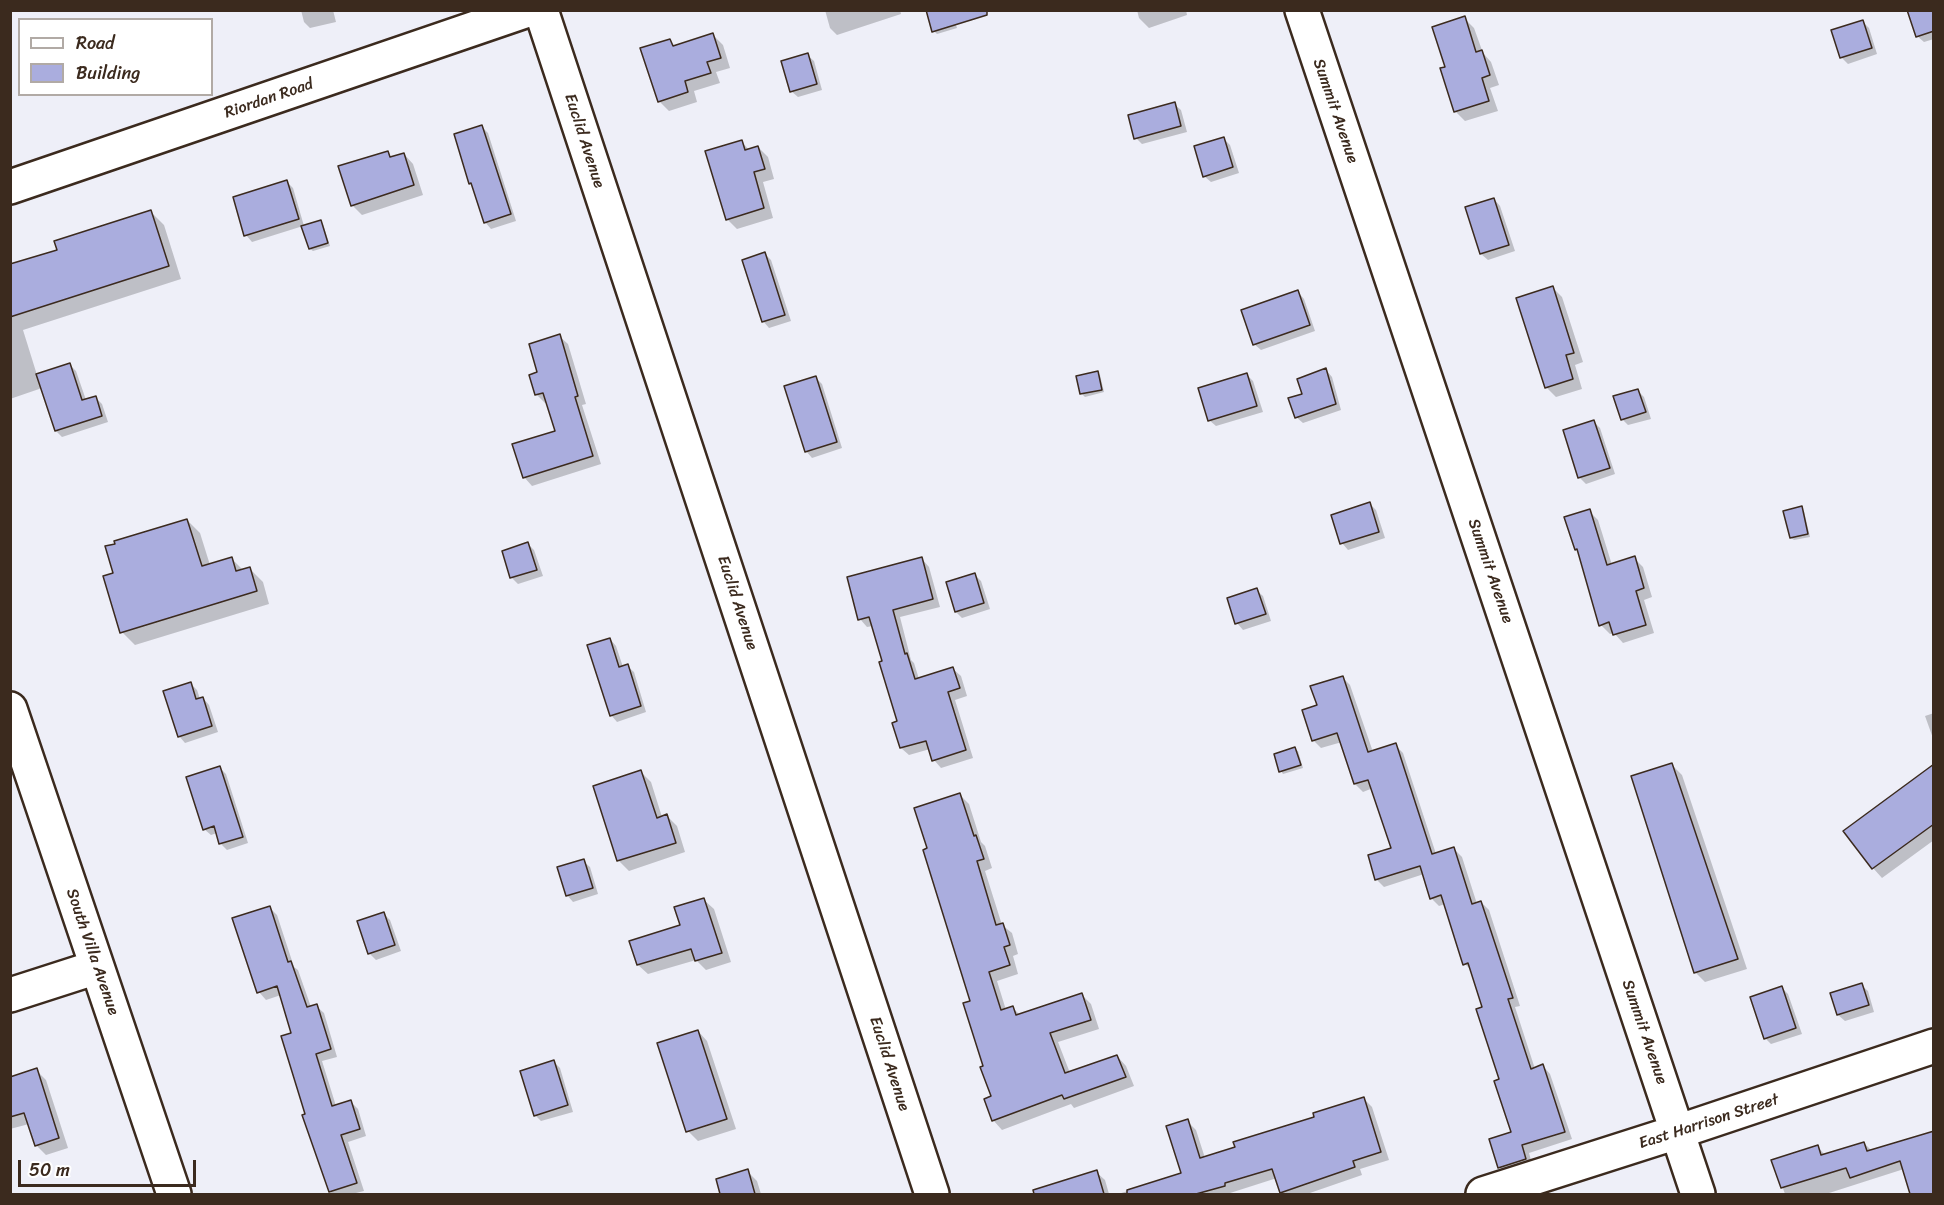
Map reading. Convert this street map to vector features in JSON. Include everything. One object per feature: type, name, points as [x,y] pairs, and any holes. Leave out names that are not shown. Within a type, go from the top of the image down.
[{"type":"street","name":"Riordan Road","points":[[10,187],[528,10]]},
{"type":"street","name":"Euclid Avenue","points":[[541,10],[932,1194]]},
{"type":"street","name":"Summit Avenue","points":[[1302,10],[1698,1194]]},
{"type":"street","name":"South Villa Avenue","points":[[10,709],[174,1194]]},
{"type":"street","points":[[10,995],[97,967]]},
{"type":"street","name":"East Harrison Street","points":[[1483,1194],[1934,1046]]},
{"type":"building","points":[[926,10],[987,10],[987,15],[932,32]]},
{"type":"building","points":[[1907,10],[1934,10],[1934,31],[1916,37]]},
{"type":"building","points":[[1465,16],[1476,52],[1482,50],[1490,75],[1482,78],[1489,101],[1454,112],[1440,68],[1445,67],[1432,27]]},
{"type":"building","points":[[1863,20],[1872,48],[1840,58],[1831,30]]},
{"type":"building","points":[[713,33],[721,58],[707,62],[711,73],[685,81],[688,92],[658,102],[640,48],[670,39],[673,46]]},
{"type":"building","points":[[808,53],[817,84],[790,92],[781,61]]},
{"type":"building","points":[[1175,102],[1181,126],[1134,139],[1128,115]]},
{"type":"building","points":[[482,125],[511,214],[484,223],[454,134]]},
{"type":"building","points":[[1224,137],[1233,167],[1203,177],[1194,146]]},
{"type":"building","points":[[742,140],[745,150],[758,146],[765,169],[754,172],[764,208],[726,220],[705,151]]},
{"type":"building","points":[[388,151],[390,157],[404,153],[414,185],[351,206],[338,166]]},
{"type":"building","points":[[287,180],[299,219],[244,236],[233,197]]},
{"type":"building","points":[[1494,198],[1509,245],[1480,254],[1465,207]]},
{"type":"building","points":[[151,210],[169,266],[10,317],[10,264],[57,250],[54,241]]},
{"type":"building","points":[[321,220],[328,243],[309,249],[301,226]]},
{"type":"building","points":[[765,252],[785,315],[762,322],[742,260]]},
{"type":"building","points":[[1553,286],[1574,353],[1566,355],[1573,379],[1545,388],[1516,298]]},
{"type":"building","points":[[1298,290],[1310,325],[1253,345],[1241,310]]},
{"type":"building","points":[[560,334],[578,396],[575,397],[593,456],[523,478],[512,444],[555,431],[543,393],[535,395],[529,375],[537,372],[529,344]]},
{"type":"building","points":[[70,363],[82,400],[96,396],[102,416],[55,431],[36,374]]},
{"type":"building","points":[[1326,368],[1336,404],[1295,418],[1288,398],[1302,394],[1297,379]]},
{"type":"building","points":[[1098,371],[1102,390],[1080,394],[1076,376]]},
{"type":"building","points":[[1247,373],[1257,406],[1208,421],[1198,388]]},
{"type":"building","points":[[816,376],[837,442],[805,452],[784,386]]},
{"type":"building","points":[[1638,389],[1646,412],[1621,420],[1613,396]]},
{"type":"building","points":[[1594,420],[1610,468],[1578,478],[1563,430]]},
{"type":"building","points":[[1370,502],[1379,532],[1340,544],[1331,515]]},
{"type":"building","points":[[1802,506],[1808,534],[1790,538],[1783,511]]},
{"type":"building","points":[[1590,509],[1607,565],[1635,556],[1644,588],[1636,591],[1646,625],[1613,635],[1609,622],[1599,626],[1577,549],[1575,550],[1564,517]]},
{"type":"building","points":[[187,519],[202,566],[232,557],[236,571],[250,567],[257,591],[120,633],[103,576],[113,573],[105,546],[115,544],[114,541]]},
{"type":"building","points":[[528,542],[537,570],[510,578],[502,551]]},
{"type":"building","points":[[922,557],[933,599],[893,610],[905,654],[907,653],[915,679],[953,667],[960,688],[948,692],[966,750],[932,761],[926,741],[900,748],[892,723],[897,721],[879,662],[882,661],[869,617],[858,620],[847,577]]},
{"type":"building","points":[[975,573],[984,603],[955,612],[946,582]]},
{"type":"building","points":[[1257,588],[1266,614],[1235,624],[1227,598]]},
{"type":"building","points":[[610,638],[619,667],[628,664],[641,706],[610,716],[587,645]]},
{"type":"building","points":[[1343,676],[1368,752],[1396,743],[1432,854],[1454,847],[1472,904],[1481,901],[1513,998],[1508,999],[1531,1069],[1543,1064],[1565,1132],[1522,1145],[1526,1159],[1498,1168],[1489,1139],[1511,1132],[1494,1081],[1499,1079],[1476,1009],[1482,1007],[1468,963],[1463,965],[1441,895],[1430,899],[1420,866],[1375,880],[1368,855],[1391,848],[1368,780],[1354,784],[1337,733],[1312,741],[1302,710],[1317,705],[1310,686]]},
{"type":"building","points":[[191,682],[196,699],[203,697],[212,726],[178,737],[163,691]]},
{"type":"building","points":[[1295,747],[1301,765],[1279,772],[1274,754]]},
{"type":"building","points":[[1672,763],[1738,959],[1694,973],[1631,776]]},
{"type":"building","points":[[1934,764],[1934,824],[1872,869],[1843,831]]},
{"type":"building","points":[[220,766],[243,837],[219,844],[214,826],[203,830],[186,777]]},
{"type":"building","points":[[641,770],[657,818],[667,814],[676,843],[617,861],[593,786]]},
{"type":"building","points":[[960,793],[984,859],[977,861],[996,925],[1003,923],[1010,945],[1004,947],[1010,965],[989,972],[1001,1010],[1013,1006],[1016,1015],[1082,993],[1091,1020],[1050,1033],[1065,1073],[1117,1055],[1126,1077],[1064,1099],[1062,1095],[992,1121],[984,1099],[991,1096],[980,1067],[983,1066],[963,1003],[970,1001],[923,850],[927,848],[914,808]]},
{"type":"building","points":[[584,859],[593,888],[566,896],[557,867]]},
{"type":"building","points":[[704,898],[722,953],[695,961],[691,949],[637,965],[629,941],[680,925],[674,907]]},
{"type":"building","points":[[270,906],[288,962],[291,961],[307,1007],[317,1004],[331,1049],[316,1054],[332,1106],[351,1100],[360,1129],[341,1135],[357,1183],[329,1192],[302,1115],[305,1114],[281,1036],[291,1033],[277,986],[257,993],[232,918]]},
{"type":"building","points":[[384,912],[395,945],[368,954],[357,921]]},
{"type":"building","points":[[1862,983],[1869,1005],[1837,1015],[1830,993]]},
{"type":"building","points":[[1782,986],[1796,1028],[1764,1039],[1750,997]]},
{"type":"building","points":[[698,1030],[727,1119],[686,1132],[657,1043]]},
{"type":"building","points":[[554,1060],[568,1105],[534,1116],[520,1071]]},
{"type":"building","points":[[37,1068],[59,1138],[35,1146],[24,1113],[10,1117],[10,1077]]},
{"type":"building","points":[[1364,1097],[1381,1152],[1353,1161],[1355,1167],[1280,1193],[1272,1169],[1196,1194],[1127,1194],[1127,1190],[1181,1173],[1166,1126],[1188,1119],[1200,1158],[1235,1147],[1233,1142],[1314,1117],[1313,1113]]},
{"type":"building","points":[[1934,1131],[1934,1194],[1910,1194],[1900,1161],[1850,1178],[1846,1168],[1781,1188],[1771,1160],[1818,1145],[1821,1155],[1864,1142],[1867,1151]]},
{"type":"building","points":[[748,1169],[755,1194],[720,1194],[716,1179]]},
{"type":"building","points":[[1097,1170],[1104,1194],[1034,1194],[1033,1190]]}]
